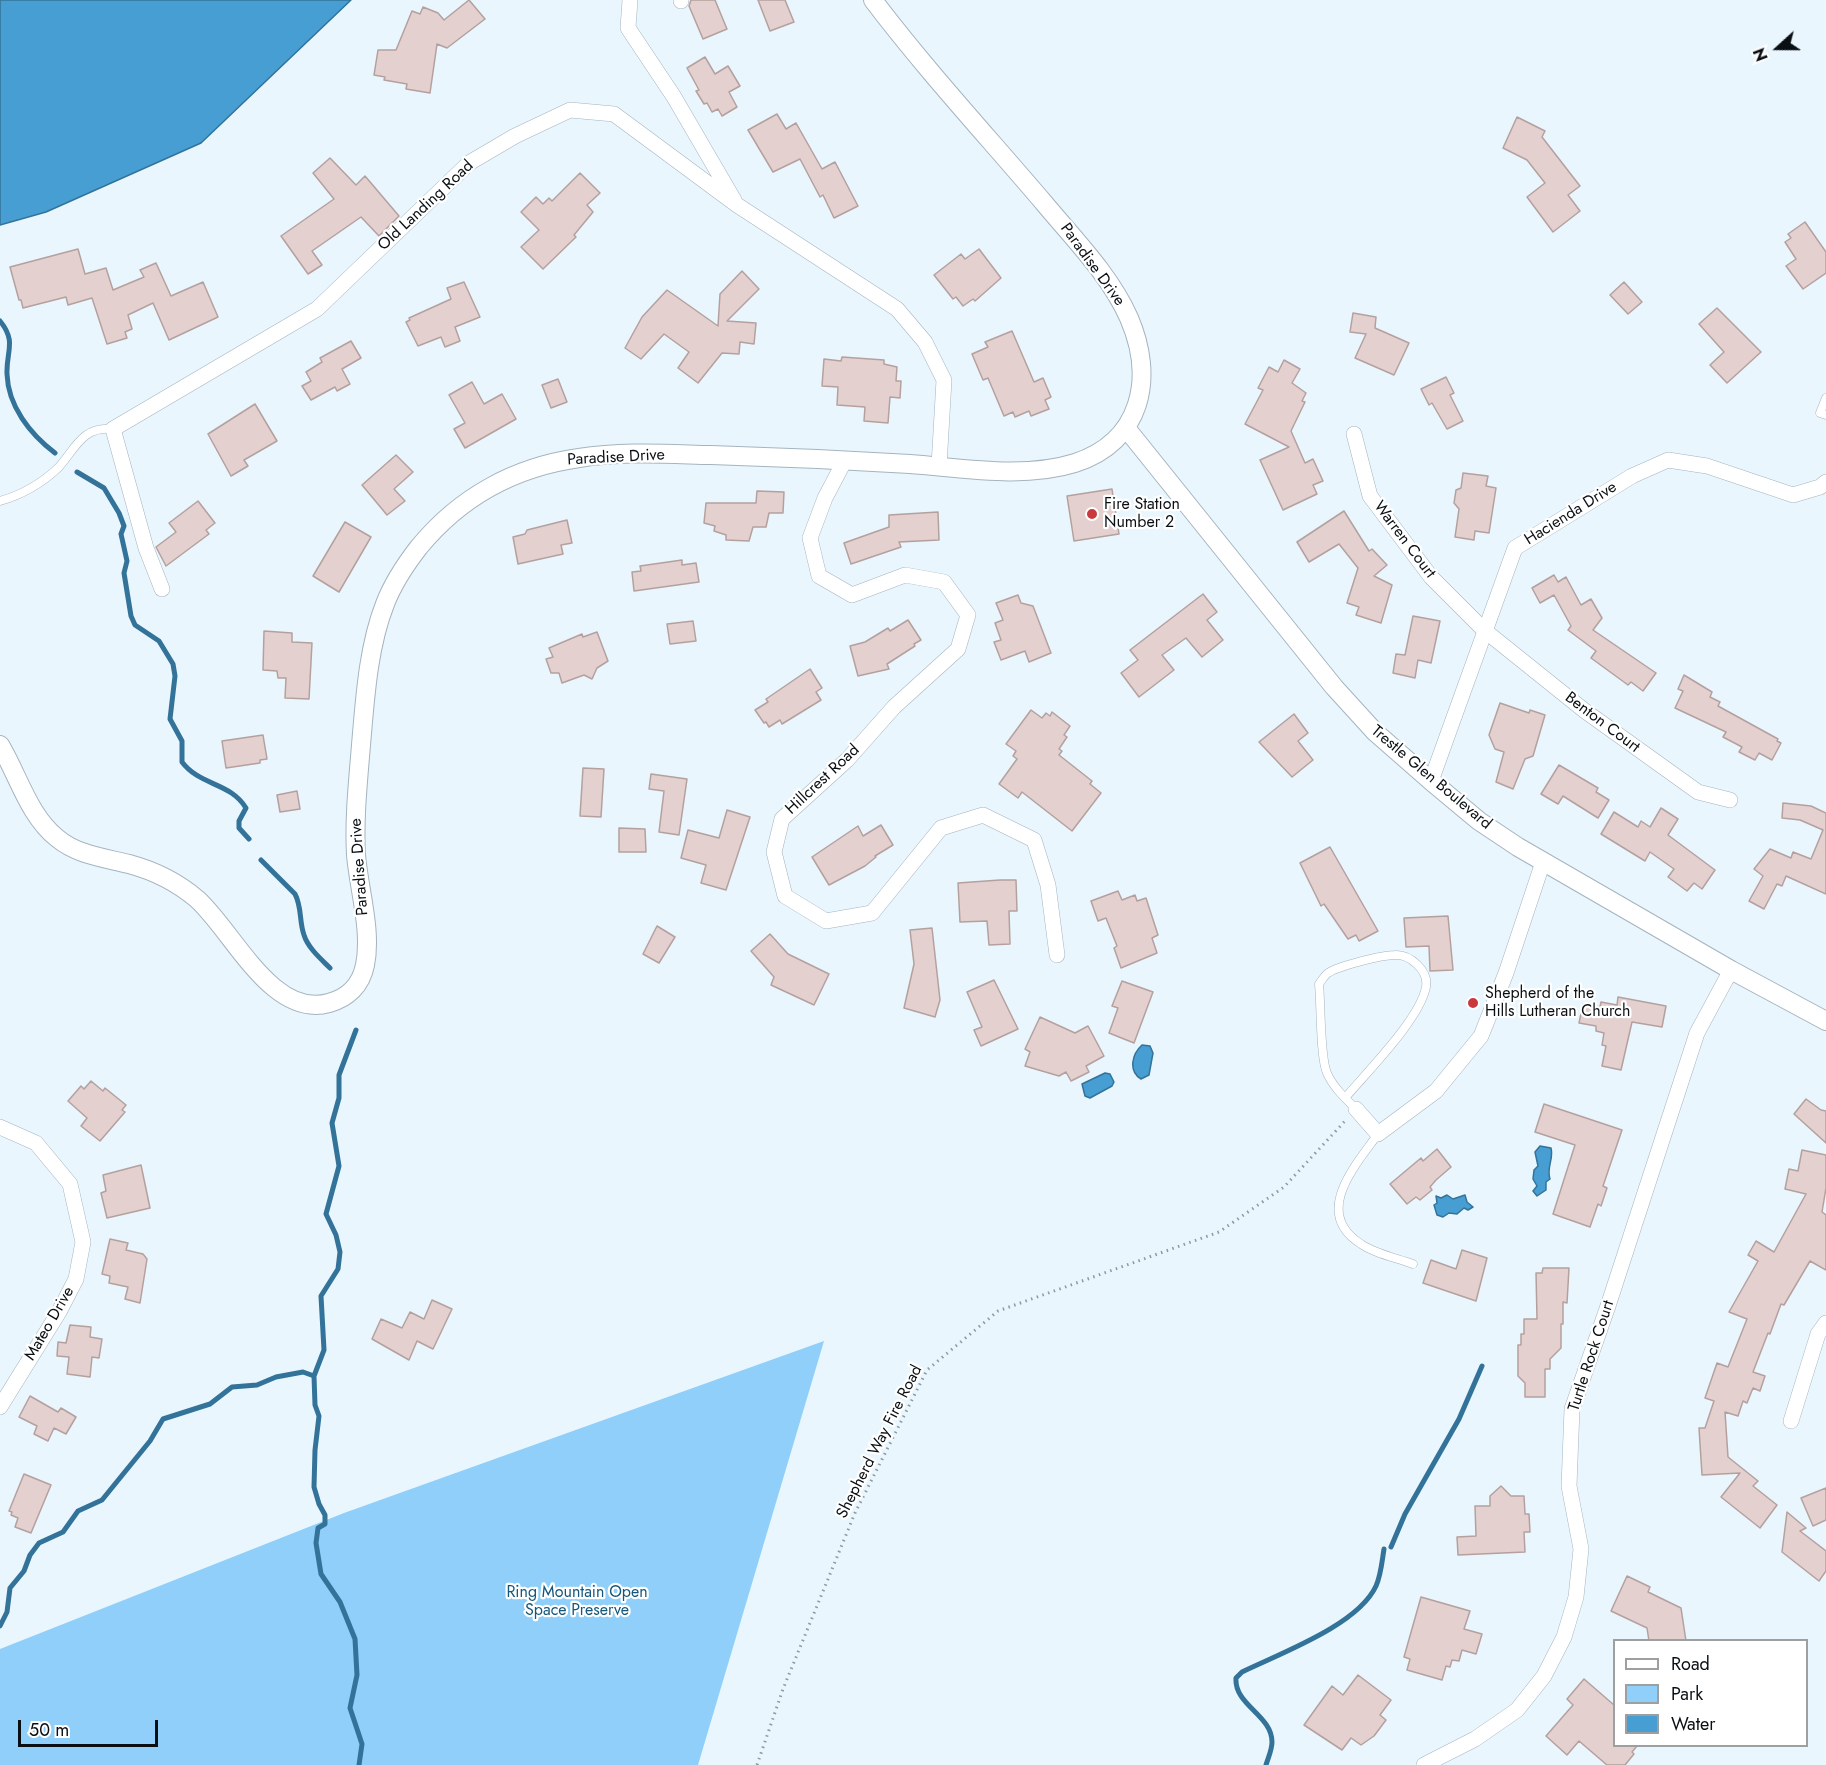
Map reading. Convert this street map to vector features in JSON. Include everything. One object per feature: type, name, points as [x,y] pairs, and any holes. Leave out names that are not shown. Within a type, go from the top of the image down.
[{"type":"street","points":[[630,0],[628,28],[674,98],[737,205]]},
{"type":"street","name":"Paradise Drive","points":[[0,744],[38,817],[58,839],[84,853],[164,876],[204,905],[261,976],[280,993],[307,1005],[333,1002],[356,986],[366,959],[356,820],[363,719],[377,629],[395,582],[435,529],[462,504],[486,488],[522,472],[574,458],[652,454],[845,460],[1024,470],[1063,466],[1099,452],[1126,428],[1138,404],[1142,373],[1137,342],[1121,302],[1085,252],[873,0]]},
{"type":"street","name":"Old Landing Road","points":[[113,429],[317,309],[469,163],[515,135],[570,110],[614,114],[737,205],[897,309],[925,342],[944,380],[939,466]]},
{"type":"street","name":"Trestle Glen Boulevard","points":[[1126,428],[1341,695],[1375,732],[1431,781],[1489,828],[1543,862],[1731,970],[1826,1021]]},
{"type":"street","points":[[113,429],[146,548],[162,589]]},
{"type":"street","name":"Warren Court","points":[[1354,434],[1370,496],[1431,577],[1484,630]]},
{"type":"street","name":"Hillcrest Road","points":[[845,460],[825,498],[810,538],[819,576],[852,595],[904,575],[944,582],[968,615],[958,649],[894,707],[847,760],[782,819],[774,852],[785,896],[826,921],[872,913],[941,828],[983,815],[1034,840],[1048,885],[1057,955]]},
{"type":"street","name":"Hacienda Drive","points":[[1431,781],[1515,548],[1632,476],[1668,460],[1707,466],[1793,495],[1820,487],[1826,482]]},
{"type":"street","name":"Benton Court","points":[[1484,630],[1585,711],[1698,792],[1730,800]]},
{"type":"street","points":[[1356,1109],[1378,1134],[1436,1091],[1481,1036],[1506,973],[1543,862]]},
{"type":"street","name":"Turtle Rock Court","points":[[1424,1765],[1475,1739],[1517,1710],[1544,1676],[1564,1637],[1576,1596],[1581,1549],[1569,1486],[1572,1409],[1608,1306],[1696,1033],[1731,970]]},
{"type":"street","name":"Mateo Drive","points":[[0,1127],[36,1143],[70,1184],[83,1242],[76,1279],[59,1312],[0,1407]]},
{"type":"street","points":[[1791,1421],[1818,1334],[1826,1323]]},
{"type":"lane","points":[[1826,398],[1820,413],[1826,415]]},
{"type":"lane","points":[[0,501],[16,496],[56,469],[82,438],[99,428],[113,429]]},
{"type":"lane","points":[[1345,1098],[1419,1008],[1427,985],[1422,970],[1408,957],[1395,955],[1353,966],[1327,974],[1319,984],[1325,1070],[1345,1098],[1356,1109]]},
{"type":"lane","points":[[1378,1134],[1343,1186],[1337,1207],[1343,1225],[1360,1244],[1413,1264]]},
{"type":"path","name":"Shepherd Way Fire Road","points":[[757,1765],[783,1689],[855,1513],[927,1370],[998,1311],[1220,1232],[1284,1187],[1356,1109]]},
{"type":"green space","name":"Ring Mountain Open Space Preserve","points":[[824,1341],[698,1765],[0,1765],[0,1649],[344,1513]]},
{"type":"water","points":[[0,0],[351,0],[201,143],[46,212],[0,225]]},
{"type":"water","points":[[1142,1045],[1150,1046],[1153,1053],[1149,1075],[1141,1079],[1134,1072],[1133,1062]]},
{"type":"water","points":[[1105,1073],[1110,1074],[1114,1082],[1112,1086],[1090,1098],[1085,1096],[1082,1084]]},
{"type":"water","points":[[1540,1146],[1551,1148],[1552,1156],[1550,1179],[1546,1182],[1546,1190],[1537,1196],[1533,1191],[1537,1186],[1533,1179],[1534,1170],[1538,1166],[1535,1152]]},
{"type":"water","points":[[1447,1195],[1453,1199],[1465,1195],[1467,1202],[1473,1207],[1468,1210],[1464,1208],[1457,1214],[1449,1213],[1443,1217],[1437,1215],[1434,1205],[1437,1203],[1436,1196],[1441,1198]]},
{"type":"building","points":[[469,0],[485,19],[447,48],[437,44],[430,93],[406,89],[407,84],[384,80],[385,77],[374,75],[378,50],[396,50],[412,11],[420,14],[423,7],[438,13],[444,20]]},
{"type":"building","points":[[691,0],[715,0],[727,29],[703,39],[689,6]]},
{"type":"building","points":[[758,0],[785,0],[794,22],[770,31]]},
{"type":"building","points":[[705,57],[715,74],[728,66],[740,86],[729,92],[737,107],[722,116],[718,109],[712,112],[707,103],[704,104],[687,68]]},
{"type":"building","points":[[777,114],[786,129],[796,123],[822,169],[835,162],[858,206],[834,218],[823,195],[820,197],[800,159],[773,172],[748,130]]},
{"type":"building","points":[[1517,117],[1545,131],[1542,137],[1580,186],[1568,195],[1580,211],[1553,232],[1527,197],[1545,183],[1527,160],[1503,148]]},
{"type":"building","points":[[330,158],[356,185],[365,176],[399,216],[379,236],[361,217],[312,251],[322,265],[308,274],[281,236],[334,199],[313,173]]},
{"type":"building","points":[[580,173],[600,193],[587,205],[593,212],[574,235],[576,237],[543,269],[521,247],[539,230],[521,212],[536,197],[543,204],[549,198],[552,201]]},
{"type":"building","points":[[1805,222],[1826,252],[1826,273],[1803,289],[1786,266],[1796,259],[1785,242],[1791,238],[1788,234]]},
{"type":"building","points":[[78,249],[85,274],[106,268],[113,290],[144,277],[140,270],[156,263],[171,296],[203,282],[218,317],[169,340],[153,303],[128,315],[132,329],[125,332],[127,338],[107,344],[92,298],[68,305],[66,297],[23,308],[10,267]]},
{"type":"building","points":[[979,249],[1001,278],[975,301],[973,299],[963,306],[956,297],[953,299],[934,275],[961,254],[965,259]]},
{"type":"building","points":[[742,271],[759,289],[727,321],[756,323],[754,344],[740,342],[739,354],[722,353],[698,383],[678,368],[689,352],[664,334],[641,359],[625,348],[642,317],[667,290],[718,326],[720,294]]},
{"type":"building","points":[[464,282],[480,317],[455,327],[460,341],[445,347],[441,337],[418,346],[406,322],[410,320],[409,318],[451,299],[447,288]]},
{"type":"building","points":[[1624,282],[1642,302],[1628,314],[1610,295]]},
{"type":"building","points":[[1717,308],[1761,352],[1727,383],[1710,365],[1724,352],[1699,324]]},
{"type":"building","points":[[1353,313],[1376,317],[1375,328],[1409,343],[1394,375],[1355,358],[1366,334],[1350,332]]},
{"type":"building","points":[[1012,331],[1034,382],[1043,378],[1051,397],[1045,400],[1049,409],[1031,416],[1029,411],[1015,417],[1013,412],[1004,416],[988,378],[983,380],[972,354],[988,347],[985,342]]},
{"type":"building","points":[[351,341],[361,358],[342,369],[350,384],[337,391],[335,387],[311,400],[302,386],[311,381],[306,372],[322,362],[320,358]]},
{"type":"building","points":[[842,357],[884,360],[884,364],[897,367],[896,381],[901,381],[900,398],[890,397],[888,423],[864,421],[865,407],[837,405],[838,387],[822,386],[824,359],[841,361]]},
{"type":"building","points":[[1284,360],[1300,369],[1292,383],[1306,393],[1302,401],[1305,402],[1291,431],[1305,463],[1313,459],[1323,481],[1313,485],[1317,494],[1283,510],[1260,460],[1289,447],[1245,424],[1263,390],[1258,388],[1269,367],[1278,372]]},
{"type":"building","points":[[1446,377],[1454,393],[1450,395],[1463,421],[1447,429],[1432,403],[1429,405],[1421,389]]},
{"type":"building","points":[[558,379],[567,402],[551,408],[542,385]]},
{"type":"building","points":[[472,382],[484,404],[502,394],[516,419],[465,448],[454,429],[465,423],[449,395]]},
{"type":"building","points":[[255,404],[277,441],[244,460],[248,466],[231,476],[208,434]]},
{"type":"building","points":[[396,455],[413,472],[394,489],[405,501],[387,515],[362,485]]},
{"type":"building","points":[[1463,473],[1488,476],[1486,486],[1496,488],[1489,533],[1475,531],[1474,540],[1455,537],[1459,509],[1454,503],[1456,490],[1461,488]]},
{"type":"building","points":[[1112,489],[1119,534],[1074,541],[1067,496]]},
{"type":"building","points":[[757,491],[784,492],[783,513],[769,513],[766,527],[753,527],[749,541],[726,540],[726,535],[714,531],[715,526],[704,523],[706,503],[756,503]]},
{"type":"building","points":[[198,501],[215,523],[206,530],[209,534],[166,566],[156,547],[176,532],[169,523]]},
{"type":"building","points":[[1344,511],[1369,551],[1372,549],[1387,565],[1374,576],[1392,585],[1381,623],[1356,615],[1359,607],[1347,603],[1358,568],[1339,544],[1309,562],[1297,542]]},
{"type":"building","points":[[938,512],[939,540],[899,542],[901,547],[851,564],[844,543],[889,527],[889,515]]},
{"type":"building","points":[[567,520],[572,543],[561,545],[563,554],[518,564],[513,537],[525,534],[527,530]]},
{"type":"building","points":[[345,522],[371,537],[339,592],[313,576]]},
{"type":"building","points":[[682,560],[682,565],[696,563],[699,582],[634,591],[632,572],[641,571],[640,566]]},
{"type":"building","points":[[1554,575],[1558,582],[1566,577],[1581,605],[1591,599],[1602,618],[1593,630],[1656,673],[1643,691],[1631,682],[1628,685],[1591,658],[1596,651],[1568,630],[1571,626],[1554,595],[1540,603],[1532,588]]},
{"type":"building","points":[[1203,594],[1217,612],[1207,620],[1223,640],[1202,657],[1186,638],[1162,655],[1174,670],[1139,697],[1121,673],[1138,660],[1130,650]]},
{"type":"building","points":[[1018,595],[1021,603],[1033,606],[1051,653],[1029,662],[1025,651],[1001,660],[994,642],[1001,640],[995,623],[1003,620],[996,603]]},
{"type":"building","points":[[1413,616],[1440,621],[1431,663],[1418,660],[1415,678],[1393,673],[1396,654],[1405,655]]},
{"type":"building","points":[[908,620],[921,640],[887,664],[889,669],[858,676],[850,646],[865,642],[888,628],[890,631]]},
{"type":"building","points":[[693,621],[696,641],[670,644],[667,624]]},
{"type":"building","points":[[264,631],[292,633],[292,642],[312,643],[309,699],[285,698],[286,678],[278,678],[277,671],[263,670]]},
{"type":"building","points":[[597,632],[608,661],[597,668],[592,679],[584,675],[562,683],[559,673],[551,673],[546,659],[553,657],[549,648],[582,634],[583,637]]},
{"type":"building","points":[[810,669],[822,688],[816,692],[821,700],[782,724],[780,720],[769,727],[755,710],[768,702],[766,699]]},
{"type":"building","points":[[1684,675],[1712,692],[1710,697],[1720,702],[1718,706],[1778,739],[1777,741],[1781,743],[1772,760],[1759,753],[1755,760],[1739,752],[1742,747],[1723,737],[1726,732],[1675,708],[1683,691],[1678,689]]},
{"type":"building","points":[[1500,703],[1529,713],[1530,710],[1545,715],[1533,756],[1525,759],[1513,789],[1496,782],[1504,752],[1495,749],[1489,735]]},
{"type":"building","points":[[1031,710],[1042,718],[1046,713],[1050,716],[1052,712],[1070,726],[1064,735],[1067,737],[1059,749],[1062,751],[1059,755],[1092,781],[1090,784],[1101,793],[1072,831],[1022,792],[1018,798],[999,784],[1017,759],[1013,756],[1016,751],[1006,744]]},
{"type":"building","points":[[1294,714],[1308,733],[1298,741],[1313,760],[1292,777],[1259,742]]},
{"type":"building","points":[[263,735],[267,759],[260,760],[260,763],[226,768],[222,741]]},
{"type":"building","points":[[1559,765],[1598,788],[1596,792],[1609,800],[1598,818],[1563,796],[1558,804],[1541,794]]},
{"type":"building","points":[[583,768],[604,769],[601,817],[580,816]]},
{"type":"building","points":[[651,774],[687,779],[679,835],[659,832],[664,791],[649,789]]},
{"type":"building","points":[[297,791],[300,809],[280,812],[277,795]]},
{"type":"building","points":[[1783,803],[1811,806],[1826,813],[1826,894],[1786,876],[1782,886],[1777,884],[1764,909],[1749,901],[1763,876],[1754,869],[1770,849],[1791,858],[1793,852],[1811,859],[1823,830],[1800,820],[1782,818]]},
{"type":"building","points":[[1661,808],[1678,819],[1668,835],[1715,870],[1702,889],[1694,883],[1687,891],[1668,877],[1674,869],[1650,852],[1645,861],[1601,834],[1614,812],[1638,827],[1641,821],[1650,827]]},
{"type":"building","points":[[727,810],[750,817],[726,890],[701,883],[706,865],[681,858],[688,830],[719,838]]},
{"type":"building","points":[[881,825],[893,845],[875,856],[865,866],[829,885],[812,857],[858,826],[863,836]]},
{"type":"building","points":[[619,828],[645,829],[646,852],[619,852]]},
{"type":"building","points":[[1330,847],[1378,931],[1359,941],[1356,935],[1348,939],[1324,904],[1321,906],[1300,863]]},
{"type":"building","points":[[1016,880],[1017,911],[1009,911],[1010,944],[989,945],[987,921],[960,922],[958,883]]},
{"type":"building","points":[[1118,891],[1122,900],[1135,895],[1137,901],[1146,898],[1158,935],[1152,938],[1157,953],[1121,968],[1114,948],[1117,946],[1106,918],[1098,921],[1091,901]]},
{"type":"building","points":[[1448,916],[1453,970],[1430,971],[1429,946],[1406,947],[1404,918]]},
{"type":"building","points":[[657,926],[675,937],[659,963],[643,954]]},
{"type":"building","points":[[932,928],[940,1000],[935,1017],[904,1008],[914,964],[910,930]]},
{"type":"building","points":[[770,934],[788,954],[829,974],[814,1005],[771,985],[774,977],[751,951]]},
{"type":"building","points":[[994,980],[1018,1029],[981,1046],[974,1030],[982,1027],[967,992]]},
{"type":"building","points":[[1122,981],[1153,992],[1134,1043],[1109,1033],[1118,1008],[1112,1006]]},
{"type":"building","points":[[1618,997],[1666,1006],[1662,1027],[1632,1022],[1621,1070],[1602,1066],[1606,1046],[1602,1045],[1604,1033],[1596,1031],[1596,1026],[1579,1023],[1583,1004],[1600,1007],[1601,1002],[1617,1005]]},
{"type":"building","points":[[1040,1017],[1075,1033],[1088,1026],[1104,1056],[1086,1066],[1089,1072],[1071,1081],[1066,1072],[1059,1076],[1025,1066],[1030,1052],[1025,1049]]},
{"type":"building","points":[[91,1081],[103,1091],[105,1088],[126,1105],[122,1110],[125,1112],[100,1141],[81,1126],[87,1118],[68,1101],[81,1086],[84,1089]]},
{"type":"building","points":[[1806,1099],[1826,1111],[1826,1143],[1794,1114]]},
{"type":"building","points":[[1544,1104],[1622,1130],[1603,1186],[1607,1188],[1601,1206],[1598,1204],[1590,1227],[1553,1214],[1575,1145],[1535,1132]]},
{"type":"building","points":[[1437,1149],[1451,1167],[1430,1187],[1432,1190],[1420,1200],[1416,1197],[1407,1204],[1390,1184],[1421,1158],[1423,1161]]},
{"type":"building","points":[[1802,1150],[1826,1155],[1826,1188],[1822,1212],[1826,1215],[1826,1270],[1810,1261],[1784,1305],[1781,1304],[1753,1372],[1765,1376],[1760,1391],[1753,1388],[1747,1403],[1743,1401],[1738,1416],[1725,1412],[1728,1457],[1758,1481],[1753,1486],[1777,1505],[1760,1528],[1721,1497],[1740,1473],[1702,1475],[1699,1428],[1705,1428],[1714,1401],[1705,1398],[1717,1363],[1728,1367],[1747,1319],[1729,1312],[1758,1261],[1748,1255],[1756,1241],[1774,1252],[1806,1194],[1785,1189],[1789,1169],[1798,1171]]},
{"type":"building","points":[[141,1165],[150,1208],[107,1218],[101,1193],[106,1191],[103,1175]]},
{"type":"building","points":[[110,1239],[128,1243],[126,1250],[143,1254],[147,1259],[140,1303],[125,1299],[128,1287],[109,1283],[110,1276],[102,1274]]},
{"type":"building","points":[[1462,1250],[1487,1258],[1476,1301],[1423,1283],[1431,1260],[1456,1269]]},
{"type":"building","points":[[1543,1268],[1569,1268],[1567,1303],[1563,1302],[1561,1348],[1550,1359],[1550,1369],[1545,1369],[1545,1397],[1525,1397],[1525,1383],[1518,1376],[1518,1345],[1521,1345],[1521,1334],[1524,1334],[1524,1319],[1537,1319],[1536,1273],[1542,1273]]},
{"type":"building","points":[[432,1300],[452,1309],[433,1349],[417,1341],[409,1360],[372,1339],[381,1319],[402,1328],[410,1312],[424,1319]]},
{"type":"building","points":[[70,1325],[91,1327],[90,1337],[102,1339],[99,1358],[92,1357],[90,1377],[67,1374],[69,1357],[57,1356],[58,1342],[66,1343]]},
{"type":"building","points":[[30,1396],[58,1412],[61,1408],[76,1417],[66,1434],[54,1428],[48,1441],[34,1434],[37,1426],[19,1417]]},
{"type":"building","points":[[24,1474],[51,1485],[31,1533],[15,1527],[18,1518],[11,1515],[12,1512],[9,1511]]},
{"type":"building","points":[[1501,1486],[1511,1496],[1524,1496],[1525,1514],[1529,1514],[1530,1532],[1524,1532],[1525,1552],[1458,1555],[1457,1537],[1476,1536],[1475,1506],[1490,1506],[1490,1496]]},
{"type":"building","points":[[1826,1488],[1826,1520],[1813,1526],[1801,1498]]},
{"type":"building","points":[[1787,1512],[1806,1528],[1800,1531],[1826,1551],[1826,1571],[1819,1581],[1782,1552]]},
{"type":"building","points":[[1627,1576],[1650,1587],[1648,1592],[1681,1608],[1686,1639],[1649,1639],[1647,1628],[1611,1611]]},
{"type":"building","points":[[1421,1597],[1470,1611],[1464,1629],[1482,1634],[1476,1654],[1462,1650],[1459,1661],[1452,1660],[1450,1667],[1446,1666],[1442,1680],[1407,1670],[1410,1659],[1404,1657]]},
{"type":"building","points":[[1358,1675],[1391,1700],[1380,1715],[1386,1720],[1374,1736],[1361,1745],[1351,1738],[1342,1750],[1304,1725],[1332,1686],[1343,1695]]},
{"type":"building","points":[[1584,1679],[1613,1704],[1613,1747],[1636,1747],[1632,1752],[1634,1754],[1625,1765],[1607,1765],[1579,1741],[1567,1755],[1546,1736],[1573,1705],[1567,1699]]},
{"type":"waterway","points":[[0,321],[8,335],[10,347],[7,374],[11,397],[29,428],[55,453]]},
{"type":"waterway","points":[[77,472],[104,488],[124,526],[121,534],[127,561],[124,573],[131,616],[135,625],[159,641],[173,664],[175,676],[170,719],[182,741],[182,762],[197,776],[232,793],[246,808],[239,821],[239,828],[249,839]]},
{"type":"waterway","points":[[261,860],[295,894],[306,940],[330,968]]},
{"type":"waterway","points":[[356,1030],[339,1075],[339,1098],[332,1123],[339,1166],[326,1214],[336,1235],[340,1252],[338,1269],[321,1296],[324,1350],[314,1376],[315,1405],[319,1416],[314,1487],[325,1515],[325,1524],[318,1528],[316,1543],[321,1574],[340,1602],[355,1639],[357,1675],[350,1708],[362,1744],[359,1765]]},
{"type":"waterway","points":[[1391,1547],[1405,1514],[1459,1419],[1482,1366]]},
{"type":"waterway","points":[[0,1626],[7,1612],[10,1588],[24,1571],[30,1555],[39,1543],[63,1532],[78,1511],[102,1500],[150,1441],[163,1419],[210,1404],[232,1387],[257,1385],[276,1377],[303,1372],[314,1376]]},
{"type":"waterway","points":[[1266,1765],[1272,1745],[1270,1733],[1266,1724],[1241,1696],[1236,1678],[1242,1672],[1317,1636],[1353,1613],[1367,1600],[1376,1586],[1384,1549]]},
{"type":"place","name":"Fire Station Number 2","points":[[1092,514]]},
{"type":"place","name":"Shepherd of the Hills Lutheran Church","points":[[1473,1003]]}]
